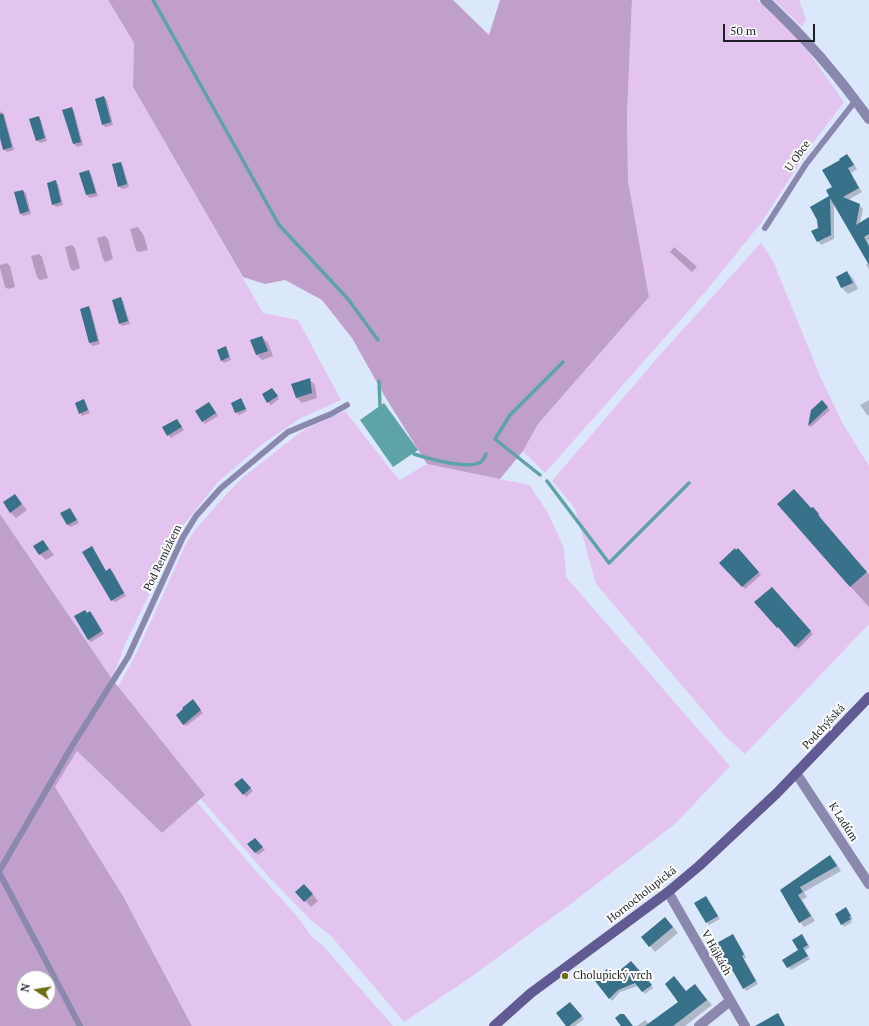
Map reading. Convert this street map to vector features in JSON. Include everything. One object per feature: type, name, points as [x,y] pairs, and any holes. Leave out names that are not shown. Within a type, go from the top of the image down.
[{"type":"street","points":[[765,0],[826,62],[869,119]]},
{"type":"street","name":"Podchýšská","points":[[796,773],[869,697]]},
{"type":"street","name":"K Ladům","points":[[796,773],[869,884]]},
{"type":"street","name":"Hornocholupická","points":[[494,1026],[531,993],[668,892],[772,798],[796,773]]},
{"type":"street","name":"V Hájkách","points":[[668,892],[745,1026]]},
{"type":"street","points":[[699,1026],[730,1001]]},
{"type":"lane","name":"U Obce","points":[[765,228],[806,164],[856,100]]},
{"type":"lane","name":"Pod Remízkem","points":[[0,870],[72,746],[128,657],[183,537],[196,516],[221,488],[288,432],[332,414],[347,405]]},
{"type":"lane","points":[[0,874],[80,1026]]},
{"type":"shaded area","points":[[0,0],[108,0],[134,43],[133,87],[263,313],[298,320],[341,400],[301,418],[261,445],[218,482],[181,528],[127,640],[112,679],[0,514]]},
{"type":"shaded area","points":[[108,0],[453,0],[489,35],[500,0],[632,0],[627,113],[628,181],[649,297],[538,424],[523,451],[500,479],[427,464],[384,395],[352,338],[322,300],[285,280],[265,284],[243,277],[133,87],[134,43]]},
{"type":"shaded area","points":[[632,0],[757,0],[798,37],[844,102],[812,144],[761,223],[706,291],[545,473],[523,451],[538,424],[649,297],[628,181],[627,113]]},
{"type":"shaded area","points":[[774,0],[799,0],[806,19],[802,27]]},
{"type":"shaded area","points":[[761,243],[773,261],[820,376],[843,424],[869,466],[869,624],[745,754],[724,735],[596,584],[575,508],[552,481],[659,356]]},
{"type":"shaded area","points":[[384,403],[418,450],[393,467],[360,420]]},
{"type":"shaded area","points":[[345,411],[400,480],[427,464],[529,485],[547,511],[564,548],[566,577],[730,766],[676,823],[572,903],[468,979],[404,1022],[331,936],[310,919],[268,876],[201,799],[204,795],[118,687],[137,652],[185,546],[195,530],[242,478],[306,429]]},
{"type":"shaded area","points":[[0,514],[112,679],[205,795],[162,833],[77,751],[55,787],[123,896],[192,1026],[0,1026]]},
{"type":"shaded area","points":[[77,751],[162,833],[197,802],[255,870],[297,916],[312,937],[324,947],[393,1026],[192,1026],[123,896],[55,787]]},
{"type":"building","points":[[104,96],[111,122],[102,125],[95,99]]},
{"type":"building","points":[[72,107],[81,142],[73,144],[62,110]]},
{"type":"building","points":[[0,114],[3,114],[12,147],[3,150],[0,138]]},
{"type":"building","points":[[39,116],[45,138],[36,141],[29,119]]},
{"type":"building","points":[[847,154],[854,165],[848,168],[859,188],[843,197],[860,204],[856,225],[869,217],[869,234],[864,237],[869,246],[869,265],[830,198],[831,235],[817,242],[811,231],[818,228],[817,220],[810,207],[829,196],[826,190],[832,187],[822,170],[840,160],[839,159]]},
{"type":"building","points":[[121,162],[127,184],[118,187],[112,164]]},
{"type":"building","points":[[89,170],[96,193],[86,195],[79,173]]},
{"type":"building","points":[[56,180],[61,202],[52,205],[47,183]]},
{"type":"building","points":[[23,190],[29,211],[20,214],[14,192]]},
{"type":"building","points":[[847,271],[853,283],[841,288],[836,277]]},
{"type":"building","points":[[121,297],[128,321],[119,324],[112,300]]},
{"type":"building","points":[[89,306],[98,341],[89,343],[80,309]]},
{"type":"building","points":[[262,336],[268,351],[256,355],[250,340]]},
{"type":"building","points":[[226,346],[229,357],[221,361],[217,350]]},
{"type":"building","points":[[310,378],[312,393],[296,398],[291,384]]},
{"type":"building","points":[[272,388],[278,396],[267,403],[262,394]]},
{"type":"building","points":[[241,398],[246,409],[235,413],[231,403]]},
{"type":"building","points":[[84,399],[88,410],[79,414],[75,403]]},
{"type":"building","points":[[822,400],[828,407],[808,426],[811,410]]},
{"type":"building","points":[[209,402],[216,413],[202,422],[195,411]]},
{"type":"building","points":[[177,419],[182,427],[167,436],[162,427]]},
{"type":"building","points":[[794,489],[811,508],[813,507],[819,514],[818,515],[867,572],[850,587],[777,504]]},
{"type":"building","points":[[15,494],[22,504],[10,513],[3,502]]},
{"type":"building","points":[[70,508],[77,520],[67,525],[60,513]]},
{"type":"building","points":[[43,540],[49,549],[39,555],[33,546]]},
{"type":"building","points":[[92,546],[106,571],[110,568],[124,593],[111,601],[82,552]]},
{"type":"building","points":[[735,548],[736,550],[738,548],[759,572],[742,587],[719,563]]},
{"type":"building","points":[[772,587],[811,631],[795,647],[754,602]]},
{"type":"building","points":[[85,610],[87,613],[90,611],[102,631],[88,640],[74,616]]},
{"type":"building","points":[[193,699],[201,710],[183,725],[176,715]]},
{"type":"building","points":[[242,778],[251,788],[243,795],[234,784]]},
{"type":"building","points":[[255,838],[263,847],[255,853],[247,844]]},
{"type":"building","points":[[830,855],[837,866],[800,887],[803,892],[798,895],[811,916],[799,923],[780,890]]},
{"type":"building","points":[[304,884],[313,894],[304,902],[295,892]]},
{"type":"building","points":[[706,896],[718,916],[706,923],[694,903]]},
{"type":"building","points":[[846,907],[851,919],[841,925],[835,914]]},
{"type":"building","points":[[665,917],[673,927],[649,947],[641,937]]},
{"type":"building","points":[[733,934],[744,954],[742,956],[756,981],[743,989],[729,964],[727,964],[715,944]]},
{"type":"building","points":[[802,934],[808,945],[803,948],[808,956],[787,968],[782,960],[798,950],[792,940]]},
{"type":"building","points":[[631,961],[652,985],[642,992],[635,983],[618,990],[609,999],[595,981],[601,976],[599,975],[607,969],[613,976]]},
{"type":"building","points":[[674,976],[686,991],[695,984],[707,1000],[673,1026],[645,1026],[678,1002],[665,984]]},
{"type":"building","points":[[570,1002],[582,1016],[569,1026],[566,1026],[556,1013]]},
{"type":"building","points":[[778,1013],[785,1026],[755,1026]]},
{"type":"building","points":[[620,1014],[624,1014],[633,1026],[621,1026],[615,1018]]},
{"type":"waterway","points":[[153,0],[279,225],[348,299],[378,340]]},
{"type":"waterway","points":[[495,439],[510,415],[563,362]]},
{"type":"waterway","points":[[379,381],[380,406],[382,409]]},
{"type":"waterway","points":[[495,439],[540,475]]},
{"type":"waterway","points":[[411,450],[414,454],[448,463],[466,465],[481,462],[486,454]]},
{"type":"waterway","points":[[547,481],[609,563],[689,483]]},
{"type":"place","name":"Cholupický vrch","points":[[565,976]]}]
